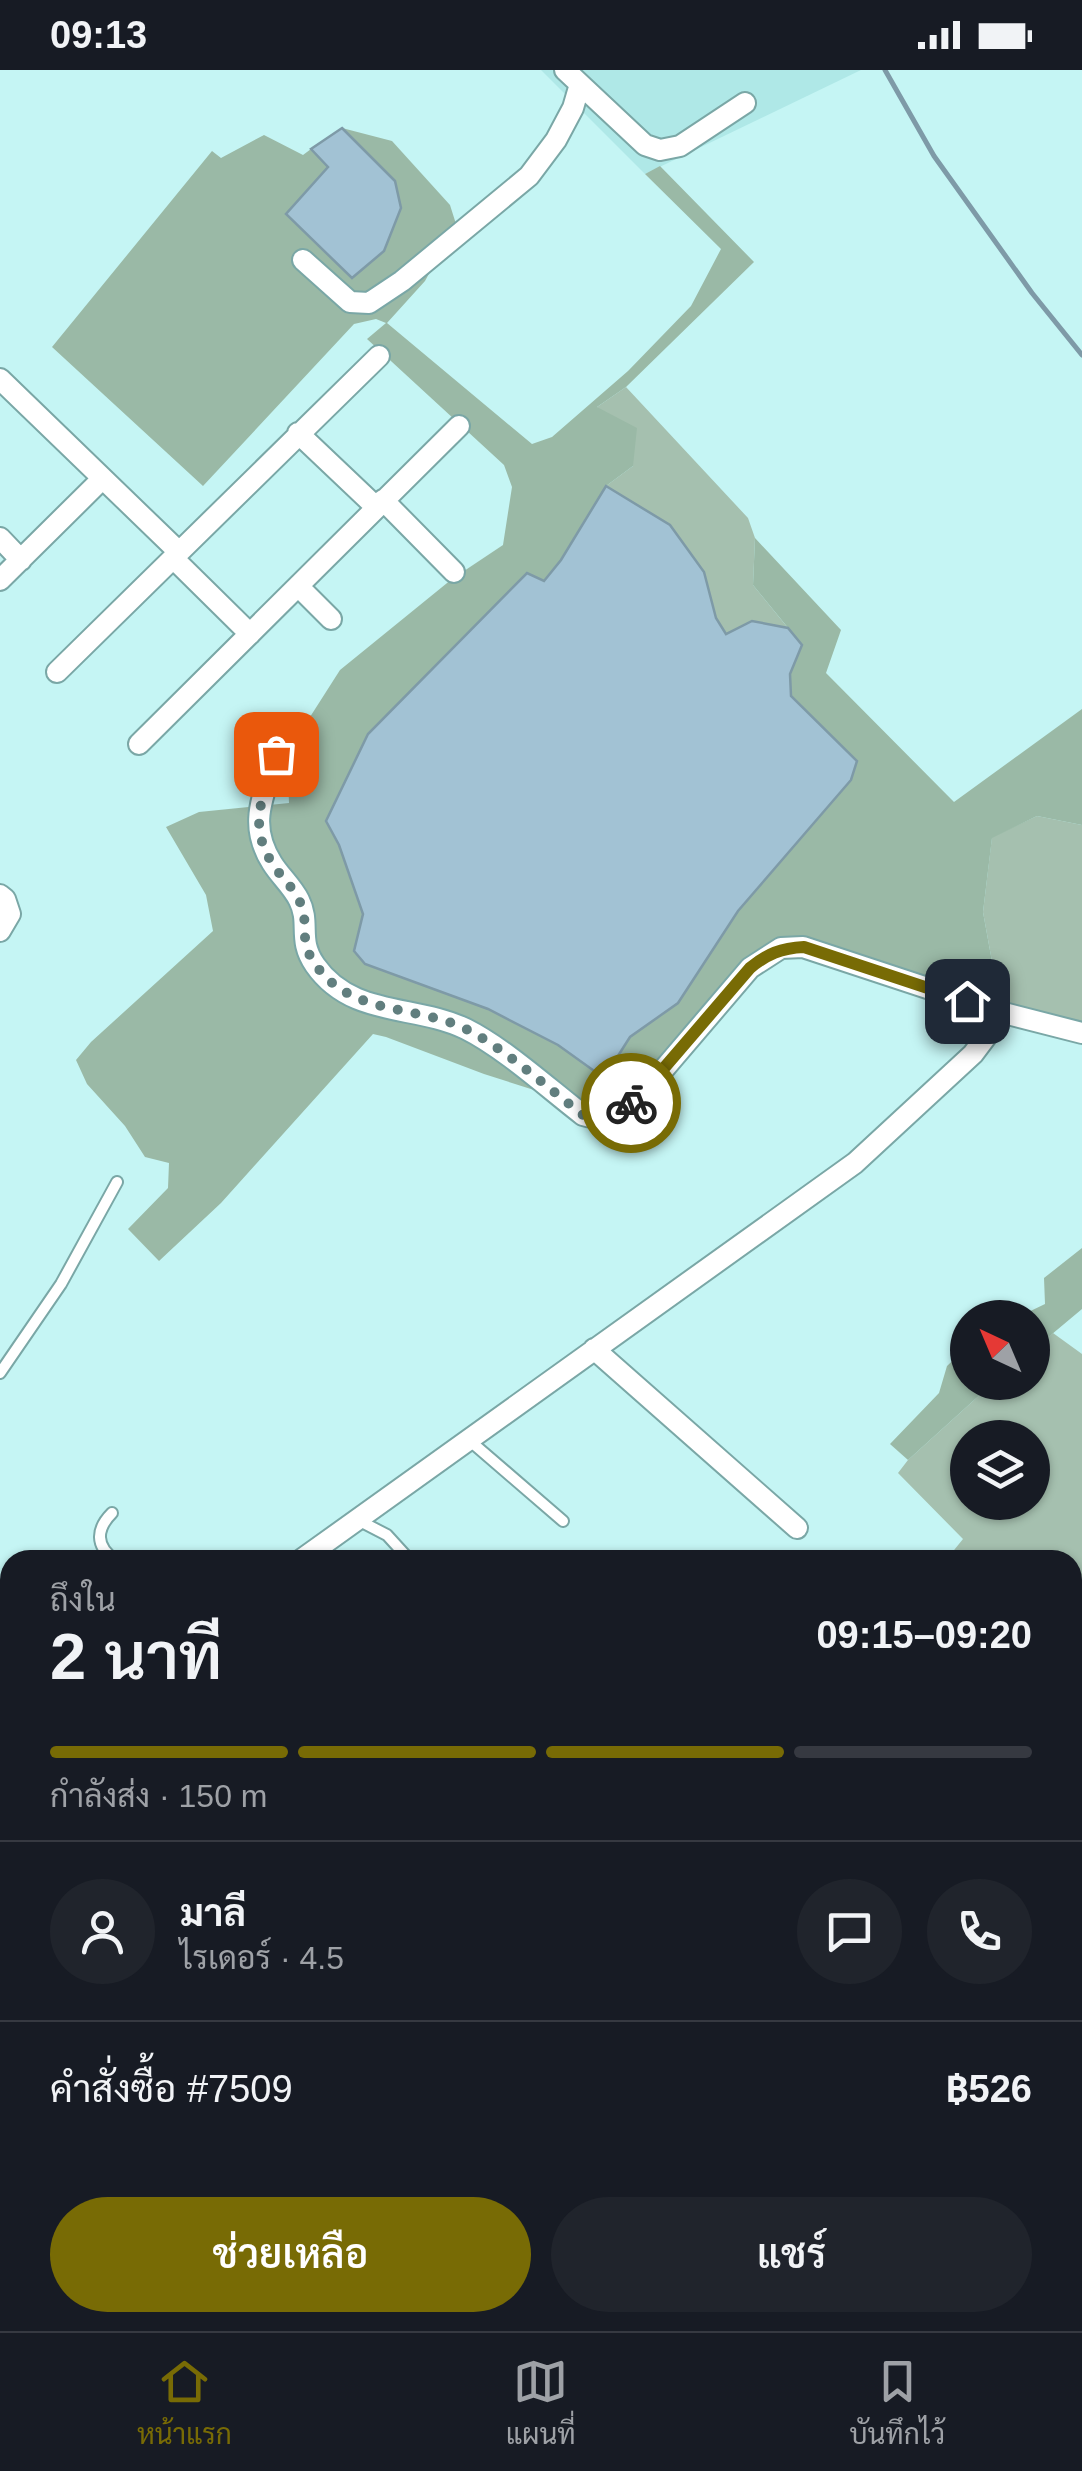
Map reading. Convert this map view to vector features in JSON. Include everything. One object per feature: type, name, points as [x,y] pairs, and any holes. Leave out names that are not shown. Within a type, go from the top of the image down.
[{"type":"street","points":[[572,77],[645,145],[660,150],[680,146],[745,103]]},
{"type":"street","points":[[303,260],[350,302],[369,302],[402,281],[528,176],[556,140],[573,108],[572,77]]},
{"type":"street","points":[[57,672],[379,356]]},
{"type":"street","points":[[0,380],[102,478],[250,634]]},
{"type":"street","points":[[140,744],[460,426]]},
{"type":"street","points":[[298,433],[454,572]]},
{"type":"street","points":[[0,580],[102,478]]},
{"type":"street","points":[[0,538],[21,560]]},
{"type":"street","points":[[298,586],[331,619]]},
{"type":"street","points":[[276,754],[257,824],[262,845],[301,903],[304,947],[317,968],[342,990],[371,1005],[438,1019],[482,1038],[583,1115],[600,1120],[618,1114],[640,1096],[750,968],[781,948],[804,947],[1000,1012],[1082,1033]]},
{"type":"street","points":[[0,894],[10,914],[0,931]]},
{"type":"street","points":[[315,1550],[855,1163],[973,1054],[1000,1012]]},
{"type":"street","points":[[594,1349],[797,1528]]},
{"type":"lane","points":[[0,1373],[67,1274],[117,1182]]},
{"type":"lane","points":[[468,1439],[563,1521]]},
{"type":"lane","points":[[104,1550],[99,1533],[102,1523],[112,1514]]},
{"type":"lane","points":[[357,1519],[388,1536],[401,1550]]},
{"type":"shaded area","points":[[541,70],[861,70],[645,174]]},
{"type":"shaded area","points":[[342,128],[395,181],[401,208],[384,251],[352,278],[286,214],[328,167],[311,149]]},
{"type":"shaded area","points":[[606,486],[670,525],[704,572],[716,618],[726,634],[752,621],[788,628],[802,645],[790,674],[791,696],[857,761],[851,780],[738,911],[678,1003],[630,1037],[604,1078],[558,1045],[488,1009],[365,964],[354,951],[363,914],[339,845],[326,821],[368,734],[527,573],[544,581]]},
{"type":"green space","points":[[342,128],[392,141],[450,205],[456,224],[425,281],[387,323],[532,444],[552,437],[628,371],[691,306],[721,249],[645,174],[660,166],[754,262],[626,387],[597,407],[637,428],[633,466],[606,486],[544,582],[527,573],[326,821],[339,845],[363,914],[354,951],[366,964],[488,1009],[558,1045],[604,1077],[629,1037],[678,1003],[738,911],[851,780],[791,696],[790,674],[802,645],[753,585],[755,538],[841,630],[826,673],[954,802],[1082,709],[1082,825],[1037,816],[992,838],[983,912],[999,1000],[761,948],[637,1091],[597,1110],[373,1034],[221,1203],[159,1261],[128,1229],[168,1188],[169,1163],[145,1157],[125,1126],[87,1084],[76,1060],[213,931],[206,895],[166,827],[199,812],[289,803],[287,753],[340,670],[452,579],[503,545],[512,487],[504,465],[367,339],[386,323],[376,319],[354,324],[203,486],[52,347],[212,151],[221,158],[264,135],[303,155],[311,149],[329,167],[287,215],[353,278],[395,181]]},
{"type":"green space","points":[[626,387],[748,518],[755,538],[753,585],[788,628],[752,621],[727,634],[716,618],[704,572],[670,525],[606,486],[633,466],[597,407]]},
{"type":"green space","points":[[1037,816],[1082,825],[1082,1023],[999,1000],[983,912],[992,837]]},
{"type":"green space","points":[[1082,1248],[1082,1309],[1050,1336],[1050,1300],[1045,1300],[1044,1278]]},
{"type":"green space","points":[[1053,1333],[1082,1354],[1082,1550],[954,1550],[963,1539],[898,1473],[950,1422],[950,1520],[1050,1520],[1050,1420],[952,1420],[974,1400],[1050,1400]]},
{"type":"green space","points":[[950,1363],[950,1400],[974,1400],[908,1460],[890,1444],[939,1393]]},
{"type":"waterway","points":[[885,70],[934,156],[1032,293],[1082,355]]},
{"type":"way so far","points":[[276,754],[257,824],[262,845],[301,903],[304,947],[317,968],[354,998],[438,1019],[482,1038],[583,1115],[600,1120],[618,1114],[631,1103]]},
{"type":"route","points":[[631,1103],[750,968],[781,948],[804,947],[967,1001]]}]
